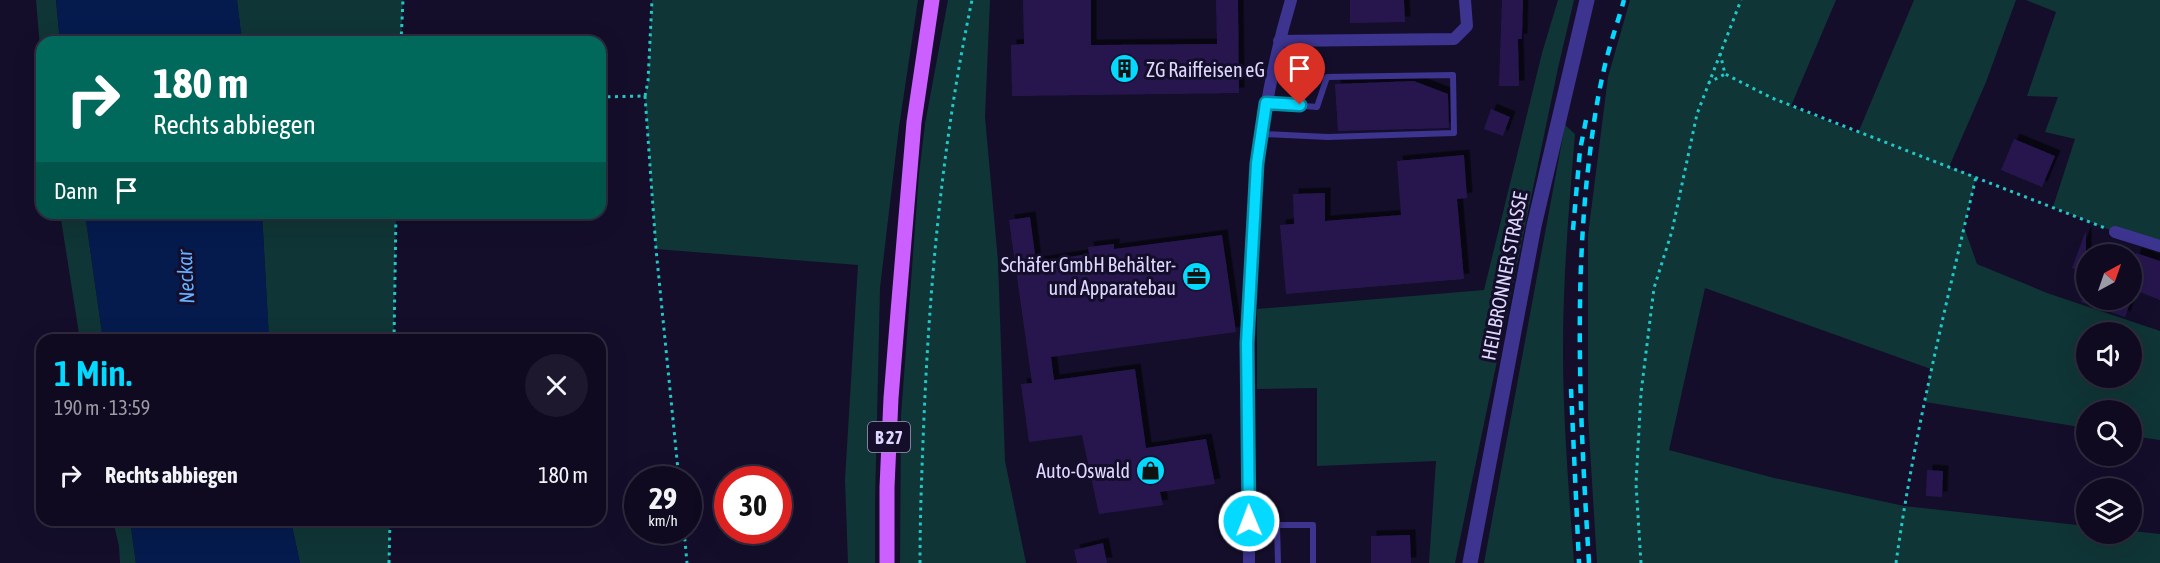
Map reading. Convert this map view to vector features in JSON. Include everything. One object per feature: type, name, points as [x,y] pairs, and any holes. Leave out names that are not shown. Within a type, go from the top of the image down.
[{"type":"main road","name":"B 27","points":[[887,563],[887,487],[895,344],[914,122],[932,0]]},
{"type":"street","points":[[1248,563],[1247,343],[1257,163],[1266,103],[1279,41],[1291,0]]},
{"type":"street","points":[[1279,41],[1454,39],[1467,26],[1465,0]]},
{"type":"street","name":"HEILBRONNER STRASSE","points":[[1470,563],[1534,226],[1587,0]]},
{"type":"street","points":[[2115,232],[2160,246]]},
{"type":"lane","points":[[1262,134],[1328,137],[1454,133],[1454,75],[1327,77],[1317,107],[1266,103]]},
{"type":"lane","points":[[1249,521],[1277,525],[1312,525],[1313,563]]},
{"type":"lane","points":[[1277,525],[1278,563]]},
{"type":"path","points":[[401,36],[403,0]]},
{"type":"path","points":[[652,0],[648,81],[645,96],[656,249],[678,466]]},
{"type":"path","points":[[920,563],[927,349],[937,223],[949,129],[972,0]]},
{"type":"path","points":[[1641,563],[1636,484],[1641,393],[1654,288],[1672,231],[1697,114],[1741,0]]},
{"type":"path","points":[[1720,52],[1725,74]]},
{"type":"path","points":[[1708,83],[1725,74]]},
{"type":"path","points":[[1725,74],[1781,102],[2115,232]]},
{"type":"path","points":[[606,97],[645,96]]},
{"type":"path","points":[[1896,563],[1904,506],[1931,369],[1976,177]]},
{"type":"path","points":[[394,334],[396,219]]},
{"type":"path","points":[[389,563],[390,526]]},
{"type":"path","points":[[685,544],[687,563]]},
{"type":"green space","points":[[36,0],[56,0],[59,36],[39,36]]},
{"type":"green space","points":[[237,0],[403,0],[401,36],[241,36]]},
{"type":"green space","points":[[652,0],[918,0],[899,127],[880,288],[875,563],[848,563],[845,480],[858,265],[656,249],[645,96],[648,81]]},
{"type":"green space","points":[[948,0],[990,0],[985,117],[998,261],[1005,461],[1026,563],[900,563],[901,416],[919,174],[925,124]]},
{"type":"green space","points":[[1558,0],[1574,0],[1455,563],[1429,563],[1436,461],[1317,466],[1317,388],[1257,389],[1257,309],[1484,290],[1542,53]]},
{"type":"green space","points":[[1630,0],[1836,0],[1791,106],[1858,133],[1914,0],[2016,0],[1986,82],[1949,167],[1976,177],[1964,227],[1977,264],[2076,303],[2076,310],[2098,310],[2133,322],[2076,322],[2076,388],[2142,388],[2142,325],[2160,331],[2160,440],[2142,437],[2142,400],[2076,400],[2076,426],[1925,402],[1931,369],[1705,288],[1669,450],[1774,478],[1904,506],[2076,525],[2076,544],[2142,544],[2142,532],[2160,534],[2160,563],[1597,563],[1588,416],[1588,235],[1608,77]]},
{"type":"green space","points":[[2026,0],[2160,0],[2160,246],[2115,232],[2053,207],[2075,139],[2045,132],[2058,97],[2027,96],[2056,12]]},
{"type":"green space","points":[[1565,125],[1575,134],[1563,322],[1565,429],[1574,563],[1484,563]]},
{"type":"green space","points":[[61,219],[86,219],[102,334],[79,334]]},
{"type":"green space","points":[[262,219],[396,219],[394,334],[269,334]]},
{"type":"green space","points":[[114,526],[131,526],[136,563],[120,563]]},
{"type":"green space","points":[[292,526],[390,526],[389,563],[300,563]]},
{"type":"water","points":[[56,0],[237,0],[241,36],[59,36]]},
{"type":"water","name":"Neckar","points":[[86,219],[262,219],[269,334],[102,334]]},
{"type":"water","points":[[131,526],[292,526],[300,563],[136,563]]},
{"type":"building","name":"ZG Raiffeisen eG","points":[[1023,0],[1091,0],[1091,45],[1217,44],[1216,0],[1238,0],[1239,93],[1012,96],[1011,45],[1024,44]]},
{"type":"building","points":[[1350,0],[1404,0],[1405,22],[1350,23]]},
{"type":"building","points":[[1502,0],[1523,0],[1522,39],[1518,39],[1519,86],[1499,86]]},
{"type":"building","points":[[1414,81],[1448,94],[1449,128],[1338,131],[1335,84]]},
{"type":"building","points":[[1491,109],[1510,117],[1503,136],[1484,129]]},
{"type":"building","points":[[2014,139],[2055,156],[2042,187],[2001,170]]},
{"type":"building","points":[[1464,155],[1467,198],[1457,199],[1464,279],[1286,294],[1280,225],[1294,224],[1293,194],[1325,193],[1325,221],[1401,215],[1397,161]]},
{"type":"building","points":[[1030,217],[1036,262],[1089,254],[1088,247],[1114,244],[1114,249],[1222,235],[1236,332],[1051,357],[1054,380],[1135,369],[1146,448],[1206,439],[1215,484],[1160,492],[1163,505],[1099,514],[1082,435],[1029,442],[1021,384],[1032,383],[1009,220]]},
{"type":"building","points":[[2085,233],[2086,233],[2086,244],[2081,244]]},
{"type":"building","points":[[2142,255],[2160,261],[2160,300],[2142,293]]},
{"type":"building","points":[[2076,257],[2076,269],[2072,268]]},
{"type":"building","points":[[2104,310],[2127,310],[2125,317]]},
{"type":"building","points":[[1927,470],[1943,471],[1942,497],[1926,496]]},
{"type":"building","points":[[1410,535],[1411,563],[1371,563],[1371,536]]},
{"type":"building","points":[[1103,543],[1107,563],[1077,563],[1074,550]]},
{"type":"railway","points":[[1589,563],[1580,370],[1583,226],[1598,100],[1607,55],[1624,0]]},
{"type":"railway","points":[[1573,230],[1580,150],[1586,120]]},
{"type":"railway","points":[[1571,389],[1579,563]]},
{"type":"place","name":"ZG Raiffeisen eG","points":[[1125,69]]},
{"type":"place","name":"Schäfer GmbH Behälter- und Apparatebau","points":[[1197,276]]},
{"type":"place","name":"Auto-Oswald","points":[[1151,470]]},
{"type":"route","points":[[1249,521],[1247,343],[1257,163],[1266,103],[1300,105]]}]
